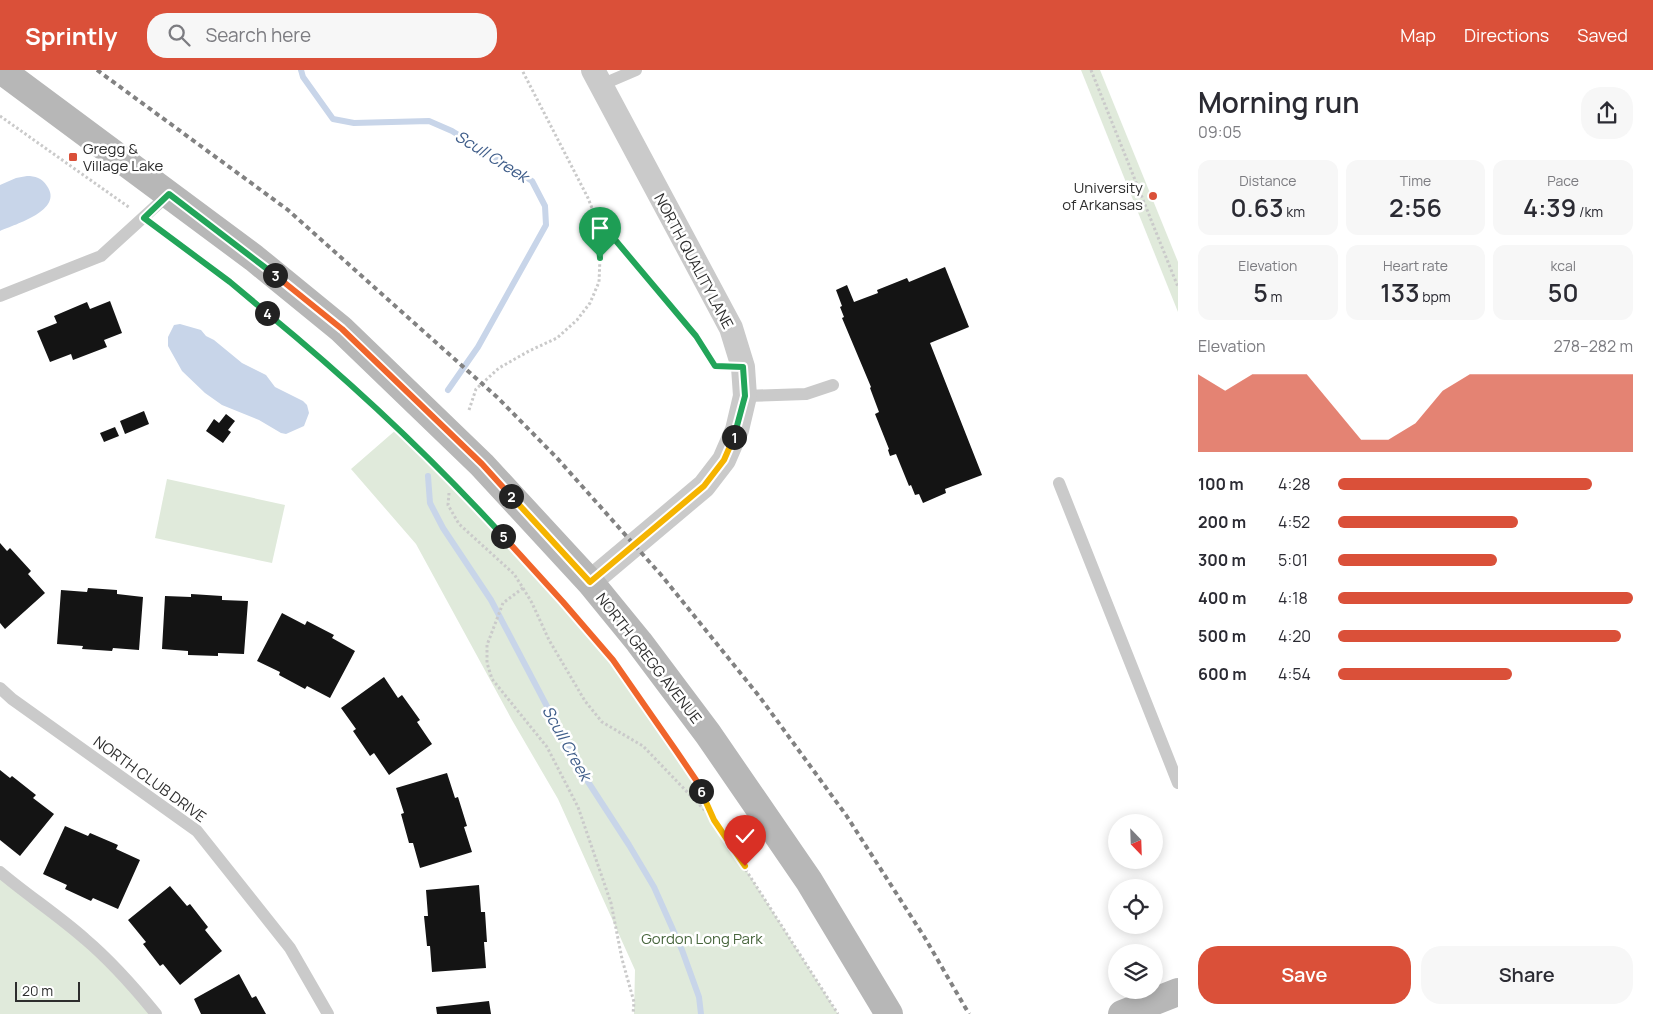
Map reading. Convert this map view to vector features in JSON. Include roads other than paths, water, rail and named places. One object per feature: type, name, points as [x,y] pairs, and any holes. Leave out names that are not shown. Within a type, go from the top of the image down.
[{"type":"main road","name":"NORTH GREGG AVENUE","points":[[1,70],[254,258],[342,329],[482,464],[590,582],[639,642],[751,795],[809,881],[889,1014]]},
{"type":"main road","points":[[1122,1014],[1178,992]]},
{"type":"street","name":"NORTH QUALITY LANE","points":[[590,582],[704,486],[724,460],[737,430],[745,396],[743,367],[731,328],[597,78]]},
{"type":"lane","points":[[597,78],[636,70]]},
{"type":"lane","points":[[0,296],[101,256],[169,194]]},
{"type":"lane","points":[[745,396],[806,394],[833,385]]},
{"type":"lane","points":[[1060,483],[1178,783]]},
{"type":"lane","name":"NORTH CLUB DRIVE","points":[[0,688],[12,699],[197,831],[290,948],[328,1014]]},
{"type":"lane","points":[[0,872],[85,939],[125,979],[156,1014]]},
{"type":"water","points":[[33,176],[45,183],[51,195],[49,202],[36,215],[0,231],[0,185],[16,178]]},
{"type":"water","points":[[180,324],[201,330],[206,336],[214,340],[242,363],[266,375],[275,387],[303,401],[307,405],[309,413],[304,426],[286,434],[281,433],[259,420],[222,405],[205,393],[182,371],[168,346],[168,337],[174,325]]},
{"type":"waterway","name":"Scull Creek","points":[[301,70],[303,77],[333,119],[354,123],[429,121],[452,131],[532,181],[545,206],[546,225],[478,347],[448,390]]},
{"type":"waterway","name":"Scull Creek","points":[[428,476],[430,503],[443,528],[491,600],[581,771],[654,887],[682,950],[699,997],[701,1014]]},
{"type":"railway","points":[[97,70],[288,210],[497,397],[557,458],[662,576],[759,696],[846,815],[925,938],[969,1014]]},
{"type":"place","name":"Gregg & Village Lake","points":[[73,157]]},
{"type":"place","name":"University of Arkansas","points":[[1153,196]]},
{"type":"park label","name":"Gordon Long Park","points":[[702,938]]}]
